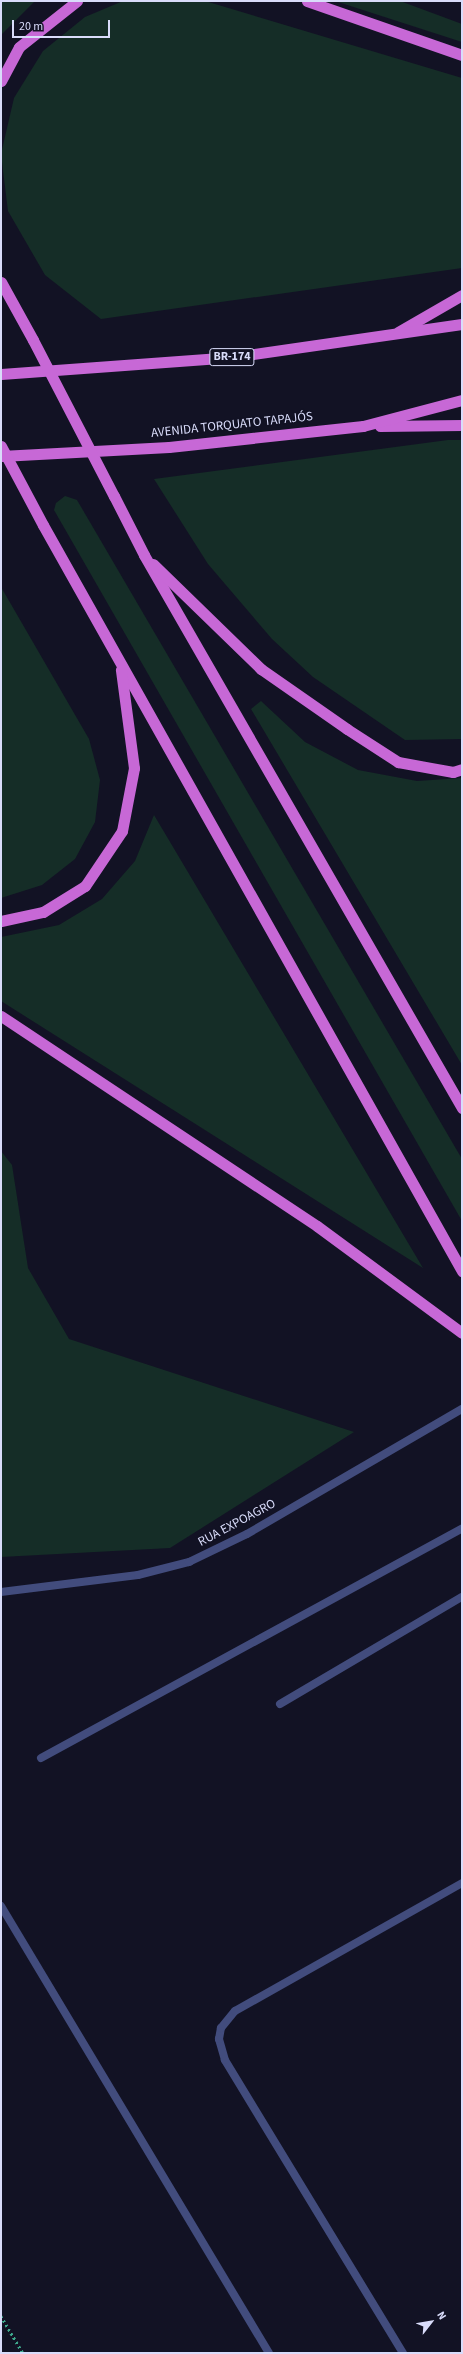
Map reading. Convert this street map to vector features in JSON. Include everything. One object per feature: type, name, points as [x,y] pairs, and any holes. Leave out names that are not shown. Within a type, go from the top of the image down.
[{"type":"highway","points":[[1,81],[19,47],[77,1]]},
{"type":"highway","points":[[307,1],[462,55]]},
{"type":"highway","points":[[1,282],[33,340],[144,555],[462,1108]]},
{"type":"highway","points":[[390,337],[462,296]]},
{"type":"highway","name":"BR-174","points":[[1,374],[233,357],[390,337],[462,324]]},
{"type":"highway","name":"AVENIDA TORQUATO TAPAJÓS","points":[[1,456],[169,447],[363,426],[462,400]]},
{"type":"highway","points":[[363,426],[462,425]]},
{"type":"highway","points":[[1,446],[43,526],[120,664],[462,1271]]},
{"type":"highway","points":[[144,555],[261,669],[347,729],[398,762],[453,772],[462,769]]},
{"type":"highway","points":[[1,921],[43,912],[85,886],[122,832],[134,768],[120,664]]},
{"type":"highway","points":[[1,1016],[317,1226],[462,1333]]},
{"type":"street","name":"RUA EXPOAGRO","points":[[1,1592],[138,1575],[189,1562],[247,1534],[462,1409]]},
{"type":"street","points":[[41,1758],[462,1528]]},
{"type":"street","points":[[280,1704],[462,1597]]},
{"type":"street","points":[[403,2353],[225,2060],[219,2039],[222,2028],[236,2011],[462,1883]]},
{"type":"street","points":[[1,1906],[269,2353]]},
{"type":"path","points":[[1,2316],[23,2353]]},
{"type":"green space","points":[[1,1],[35,1],[1,35]]},
{"type":"green space","points":[[123,1],[205,1],[462,78],[462,268],[101,319],[45,275],[8,211],[1,154],[14,98],[43,51],[85,17]]},
{"type":"green space","points":[[335,1],[400,1],[462,24],[462,42]]},
{"type":"green space","points":[[448,440],[462,440],[462,739],[405,740],[313,677],[272,639],[208,564],[154,479]]},
{"type":"green space","points":[[65,496],[77,500],[462,1159],[462,1221],[54,510],[56,503]]},
{"type":"green space","points":[[1,587],[89,739],[100,780],[95,822],[75,859],[42,885],[1,898]]},
{"type":"green space","points":[[261,701],[305,742],[358,770],[417,781],[462,778],[462,1065],[251,709]]},
{"type":"green space","points":[[154,815],[423,1268],[1,1001],[1,937],[59,925],[102,899],[135,861]]},
{"type":"green space","points":[[1,1151],[12,1165],[28,1268],[69,1339],[354,1432],[170,1548],[1,1557]]}]
